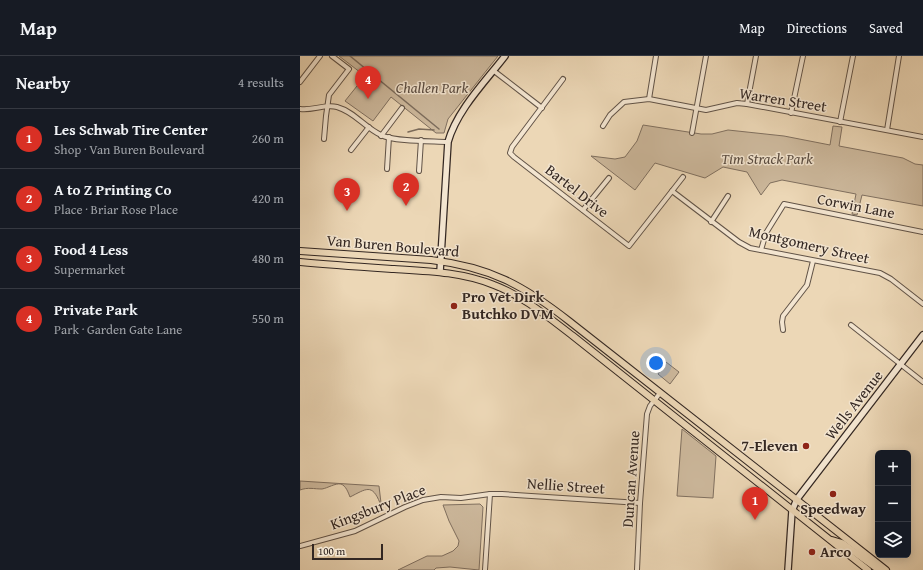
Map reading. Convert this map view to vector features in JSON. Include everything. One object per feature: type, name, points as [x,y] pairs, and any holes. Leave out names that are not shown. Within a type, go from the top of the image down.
[{"type":"main road","name":"Van Buren Boulevard","points":[[300,251],[441,261],[467,266],[502,278],[535,295],[569,320],[886,570]]},
{"type":"main road","name":"Van Buren Boulevard","points":[[300,262],[440,272],[467,276],[506,290],[534,307],[868,570]]},
{"type":"main road","points":[[467,276],[476,275],[500,282],[502,278]]},
{"type":"main road","points":[[534,307],[544,309],[564,323],[569,320]]},
{"type":"main road","points":[[828,539],[842,543],[879,570]]},
{"type":"street","points":[[300,82],[320,56]]},
{"type":"street","points":[[324,139],[329,95],[349,69],[332,56]]},
{"type":"street","points":[[440,272],[448,142],[452,128],[459,116],[505,56]]},
{"type":"street","points":[[649,99],[656,56]]},
{"type":"street","points":[[692,133],[706,56]]},
{"type":"street","points":[[747,104],[756,56]]},
{"type":"street","points":[[791,113],[803,56]]},
{"type":"street","points":[[840,122],[853,56]]},
{"type":"street","points":[[887,130],[899,56]]},
{"type":"street","points":[[494,70],[542,108],[563,79]]},
{"type":"street","name":"Warren Street","points":[[603,126],[610,115],[624,102],[649,99],[706,110],[737,103],[747,104],[923,138]]},
{"type":"street","points":[[300,109],[336,107],[357,117],[381,136],[448,142]]},
{"type":"street","points":[[381,136],[402,108]]},
{"type":"street","name":"Bartel Drive","points":[[542,108],[512,147],[510,153],[629,246],[672,191]]},
{"type":"street","points":[[351,150],[368,127]]},
{"type":"street","points":[[387,169],[389,137]]},
{"type":"street","points":[[418,171],[421,140]]},
{"type":"street","points":[[672,191],[683,177]]},
{"type":"street","points":[[583,210],[609,178]]},
{"type":"street","name":"Montgomery Street","points":[[672,191],[711,222],[750,248],[880,274],[891,279],[923,304]]},
{"type":"street","points":[[711,222],[728,196]]},
{"type":"street","name":"Corwin Lane","points":[[761,250],[766,233],[784,204],[923,232]]},
{"type":"street","points":[[783,330],[783,316],[807,285],[814,261]]},
{"type":"street","points":[[851,325],[923,382]]},
{"type":"street","name":"Wells Avenue","points":[[788,570],[792,511],[797,499],[923,335]]},
{"type":"street","name":"Duncan Avenue","points":[[637,570],[640,503],[647,414],[654,400],[660,393]]},
{"type":"street","points":[[485,570],[490,494]]},
{"type":"street","name":"Nellie Street","points":[[490,494],[640,503]]},
{"type":"street","name":"Kingsbury Place","points":[[300,546],[355,531],[422,500],[440,497],[467,498],[490,494]]},
{"type":"green space","name":"Challen Park","points":[[339,56],[498,56],[448,119],[444,133],[436,133],[391,97],[373,121],[345,101],[365,76]]},
{"type":"green space","name":"Tim Strack Park","points":[[643,125],[701,134],[712,134],[728,130],[784,136],[830,145],[833,126],[842,127],[839,146],[903,158],[915,164],[923,165],[923,206],[862,195],[857,215],[852,214],[856,194],[782,180],[770,183],[761,195],[747,172],[723,167],[705,178],[655,163],[635,190],[591,156],[615,159],[625,157],[637,141]]},
{"type":"green space","points":[[666,362],[679,372],[670,384],[658,374]]},
{"type":"green space","points":[[682,429],[716,456],[713,498],[677,496]]},
{"type":"green space","points":[[300,481],[379,486],[381,503],[371,490],[364,490],[350,497],[346,488],[341,484],[336,484],[322,489],[308,488],[300,490]]},
{"type":"green space","points":[[480,504],[483,507],[479,570],[450,567],[436,568],[434,570],[398,570],[427,556],[442,556],[453,551],[458,546],[459,541],[443,505]]},
{"type":"waterway","points":[[350,56],[439,129]]},
{"type":"waterway","points":[[408,132],[419,129],[434,130]]},
{"type":"place","name":"Private Park","points":[[368,99]]},
{"type":"place","name":"A to Z Printing Co","points":[[406,206]]},
{"type":"place","name":"Food 4 Less","points":[[347,211]]},
{"type":"place","name":"Pro Vet Dirk Butchko DVM","points":[[454,306]]},
{"type":"place","name":"7-Eleven","points":[[806,446]]},
{"type":"place","name":"Speedway","points":[[833,494]]},
{"type":"place","name":"Les Schwab Tire Center","points":[[755,520]]},
{"type":"place","name":"Arco","points":[[812,552]]}]
